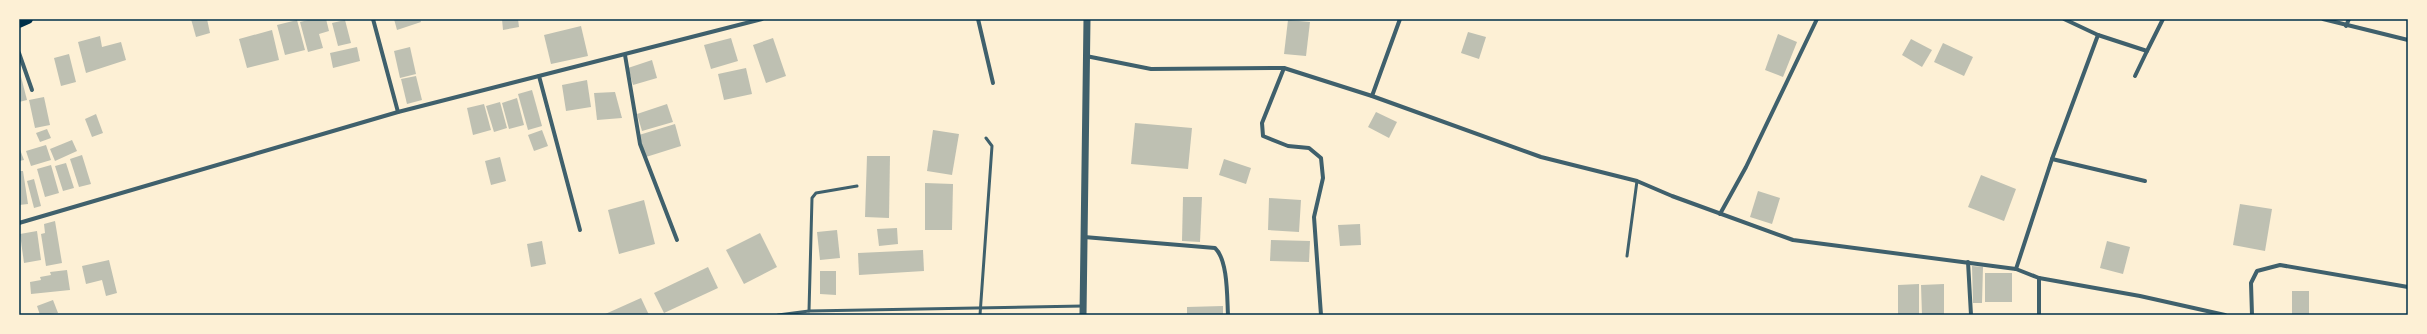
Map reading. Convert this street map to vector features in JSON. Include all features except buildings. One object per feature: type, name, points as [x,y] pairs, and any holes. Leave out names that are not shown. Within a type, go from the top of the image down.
[{"type":"main road","points":[[19,23],[28,19]]},
{"type":"street","points":[[373,19],[398,112]]},
{"type":"street","points":[[19,223],[398,112],[762,19]]},
{"type":"street","points":[[978,19],[993,83]]},
{"type":"street","points":[[1083,315],[1087,19]]},
{"type":"street","points":[[1372,96],[1400,19]]},
{"type":"street","points":[[1720,214],[1746,167],[1816,19]]},
{"type":"street","points":[[2064,19],[2098,35],[2147,51]]},
{"type":"street","points":[[2135,76],[2163,19]]},
{"type":"street","points":[[2323,19],[2346,26],[2408,40]]},
{"type":"street","points":[[2346,26],[2349,19]]},
{"type":"street","points":[[2016,269],[2052,159],[2098,35]]},
{"type":"street","points":[[19,53],[32,90]]},
{"type":"street","points":[[625,55],[640,144],[677,240]]},
{"type":"street","points":[[1086,56],[1150,68],[1284,68],[1372,96],[1541,157],[1637,181],[1720,214],[1793,240],[2016,269],[2039,278],[2140,296],[2225,315]]},
{"type":"street","points":[[1284,68],[1262,123],[1263,136],[1288,146],[1309,148],[1321,158],[1323,178],[1314,217],[1321,315]]},
{"type":"street","points":[[539,76],[580,230]]},
{"type":"street","points":[[2052,159],[2145,181]]},
{"type":"street","points":[[1084,237],[1214,248],[1220,253],[1224,262],[1228,315]]},
{"type":"street","points":[[1968,262],[1970,315]]},
{"type":"street","points":[[2252,315],[2251,283],[2257,271],[2273,266],[2280,265],[2408,287]]},
{"type":"street","points":[[2039,278],[2039,315]]},
{"type":"lane","points":[[980,315],[992,146],[986,138]]},
{"type":"lane","points":[[1627,256],[1637,181]]},
{"type":"lane","points":[[809,311],[812,198],[816,193],[857,186]]},
{"type":"lane","points":[[778,315],[809,311],[1083,306]]}]
